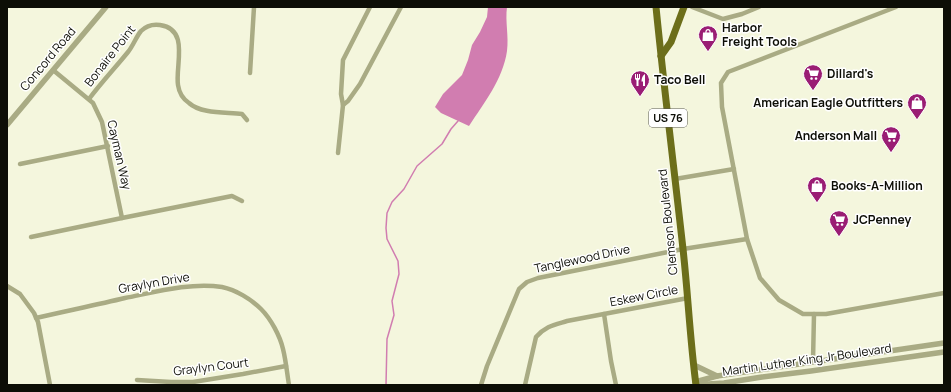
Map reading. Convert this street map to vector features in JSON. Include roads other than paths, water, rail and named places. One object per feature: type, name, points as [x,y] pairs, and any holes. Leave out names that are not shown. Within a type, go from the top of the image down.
[{"type":"main road","name":"Clemson Boulevard","points":[[656,7],[683,249],[695,384]]},
{"type":"main road","points":[[661,56],[671,42],[684,7]]},
{"type":"street","name":"Concord Road","points":[[7,125],[106,7]]},
{"type":"street","points":[[250,73],[254,7]]},
{"type":"street","points":[[338,153],[343,105],[341,94],[344,60],[370,7]]},
{"type":"street","points":[[343,105],[348,101],[360,84],[400,7]]},
{"type":"street","points":[[692,7],[722,19],[742,14],[759,7]]},
{"type":"street","points":[[896,7],[728,72],[721,83],[722,107],[747,239],[760,278],[778,300],[803,314],[826,314],[944,293]]},
{"type":"street","name":"Bonaire Point","points":[[89,99],[129,51],[140,32],[150,26],[161,25],[175,32],[177,37],[179,48],[178,87],[184,99],[199,109],[242,114],[246,120]]},
{"type":"street","name":"Cayman Way","points":[[53,70],[93,103],[102,122],[122,218]]},
{"type":"street","points":[[20,164],[108,146]]},
{"type":"street","points":[[675,179],[734,169]]},
{"type":"street","points":[[32,237],[232,196],[242,201]]},
{"type":"street","name":"Tanglewood Drive","points":[[481,385],[487,366],[519,289],[527,282],[538,278],[683,249],[747,239]]},
{"type":"street","points":[[7,286],[20,294],[34,313],[50,385]]},
{"type":"street","name":"Graylyn Drive","points":[[36,318],[146,294],[191,286],[222,288],[234,291],[261,309],[271,322],[283,349],[290,385]]},
{"type":"street","name":"Eskew Circle","points":[[525,385],[536,337],[541,331],[550,326],[688,298]]},
{"type":"street","name":"Eskew Circle","points":[[604,314],[616,385]]},
{"type":"street","points":[[813,362],[814,314]]},
{"type":"street","name":"Martin Luther King Jr Boulevard","points":[[695,384],[717,376],[944,343]]},
{"type":"street","name":"Martin Luther King Jr Boulevard","points":[[695,384],[722,384],[762,377],[944,352]]},
{"type":"street","name":"Martin Luther King Jr Boulevard","points":[[694,365],[717,376]]},
{"type":"street","name":"Graylyn Court","points":[[137,380],[193,382],[286,366]]},
{"type":"waterway","points":[[386,385],[387,339],[394,315],[392,301],[399,274],[398,261],[387,239],[387,213],[392,202],[404,189],[417,166],[442,144],[458,121]]},
{"type":"place","name":"Harbor Freight Tools","points":[[708,52]]},
{"type":"place","name":"Dillard's","points":[[813,91]]},
{"type":"place","name":"Taco Bell","points":[[640,97]]},
{"type":"place","name":"American Eagle Outfitters","points":[[917,120]]},
{"type":"place","name":"Anderson Mall","points":[[891,153]]},
{"type":"place","name":"Books-A-Million","points":[[817,203]]},
{"type":"place","name":"JCPenney","points":[[839,237]]}]
